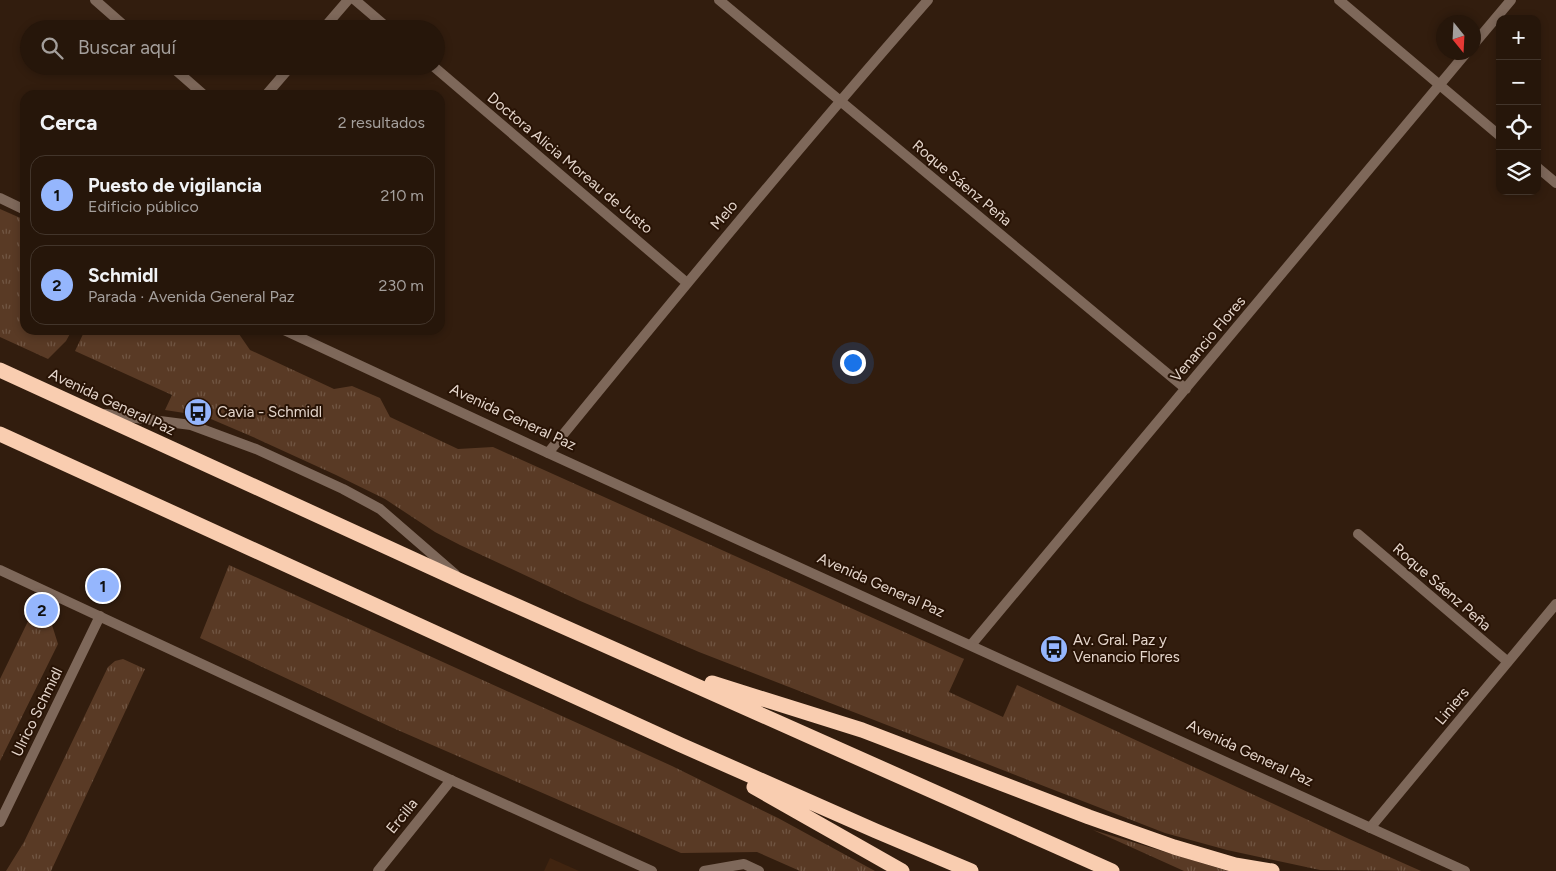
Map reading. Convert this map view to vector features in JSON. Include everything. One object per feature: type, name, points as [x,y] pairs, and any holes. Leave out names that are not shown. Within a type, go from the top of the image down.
[{"type":"highway","name":"Avenida General Paz","points":[[0,370],[463,582],[1112,871]]},
{"type":"highway","points":[[0,434],[681,745],[971,871]]},
{"type":"highway","points":[[644,662],[862,730],[1089,818],[1174,847],[1234,865],[1272,871]]},
{"type":"highway","points":[[681,745],[902,871]]},
{"type":"street","points":[[95,0],[118,20]]},
{"type":"street","points":[[331,20],[348,0]]},
{"type":"street","points":[[355,0],[378,20]]},
{"type":"street","name":"Roque Sáenz Peña","points":[[718,0],[1186,388]]},
{"type":"street","name":"Melo","points":[[548,452],[840,101],[928,0]]},
{"type":"street","points":[[1339,0],[1438,86],[1496,133]]},
{"type":"street","points":[[1481,36],[1511,0]]},
{"type":"street","name":"Venancio Flores","points":[[971,645],[1460,60]]},
{"type":"street","points":[[181,75],[198,90]]},
{"type":"street","points":[[270,90],[283,75]]},
{"type":"street","name":"Doctora Alicia Moreau de Justo","points":[[444,75],[687,283]]},
{"type":"street","points":[[1541,170],[1556,183]]},
{"type":"street","points":[[0,198],[20,208]]},
{"type":"street","name":"Avenida General Paz","points":[[295,335],[1465,871]]},
{"type":"street","points":[[95,413],[191,426],[256,449],[343,489],[380,510],[463,582]]},
{"type":"street","name":"Roque Sáenz Peña","points":[[1358,534],[1508,662]]},
{"type":"street","points":[[0,570],[450,780],[652,871]]},
{"type":"street","name":"Liniers","points":[[1370,828],[1556,604]]},
{"type":"street","name":"Ulrico Schmidl","points":[[0,822],[100,616]]},
{"type":"street","name":"Ercilla","points":[[378,871],[450,780]]},
{"type":"street","points":[[704,871],[744,864],[759,871]]},
{"type":"shaded area","points":[[550,858],[579,871],[544,871]]},
{"type":"green space","points":[[0,209],[20,218],[20,335],[69,335],[66,341],[48,359],[0,337]]},
{"type":"green space","points":[[83,335],[240,335],[250,350],[334,389],[352,386],[380,398],[390,417],[458,449],[493,447],[964,659],[949,692],[1003,717],[1017,685],[1421,871],[1320,870],[1227,850],[1165,833],[699,652],[578,600],[460,545],[435,532],[385,499],[336,475],[204,416],[165,410],[172,395],[75,351]]},
{"type":"green space","points":[[229,565],[672,766],[778,818],[875,871],[800,871],[757,852],[681,853],[393,728],[200,638]]},
{"type":"green space","points":[[31,615],[52,625],[58,644],[0,761],[0,679]]},
{"type":"green space","points":[[123,659],[145,669],[51,871],[6,871],[24,842],[108,667],[115,661]]},
{"type":"green space","points":[[1093,830],[1221,869],[1231,871],[1184,871]]},
{"type":"place","name":"Cavia - Schmidl","points":[[198,412]]},
{"type":"place","name":"Puesto de vigilancia","points":[[103,586]]},
{"type":"place","name":"Schmidl","points":[[42,610]]},
{"type":"place","name":"Av. Gral. Paz y Venancio Flores","points":[[1054,649]]}]
